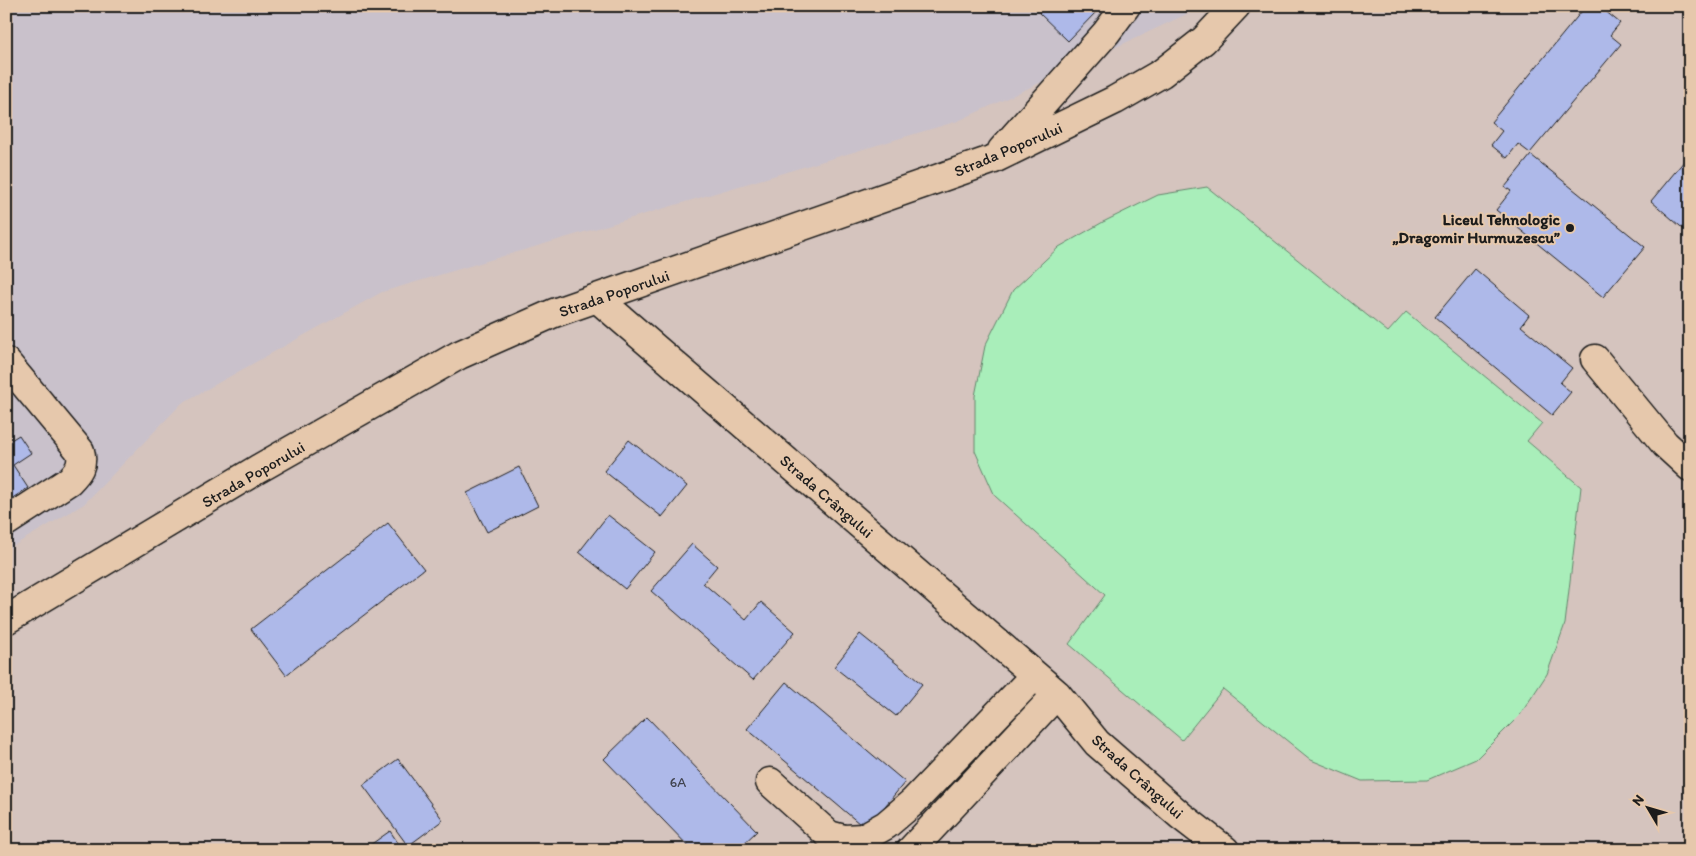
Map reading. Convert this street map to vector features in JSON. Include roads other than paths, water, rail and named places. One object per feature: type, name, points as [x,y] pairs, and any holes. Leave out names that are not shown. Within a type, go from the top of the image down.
[{"type":"street","points":[[994,159],[1106,33],[1126,6]]},
{"type":"street","name":"Strada Poporului","points":[[6,620],[258,469],[459,355],[554,313],[994,159],[1098,109],[1162,73],[1204,40],[1236,6]]},
{"type":"street","name":"Strada Crângului","points":[[598,299],[1057,694],[1097,743],[1181,816],[1225,850]]},
{"type":"street","points":[[1595,359],[1665,444],[1690,467]]},
{"type":"street","points":[[6,362],[80,451],[82,460],[77,473],[69,481],[6,522]]},
{"type":"street","points":[[770,782],[829,835],[844,839],[863,838],[886,825],[913,802],[1035,675]]},
{"type":"street","points":[[911,850],[1057,694]]},
{"type":"place","name":"Liceul Tehnologic „Dragomir Hurmuzescu”","points":[[1570,228]]}]
